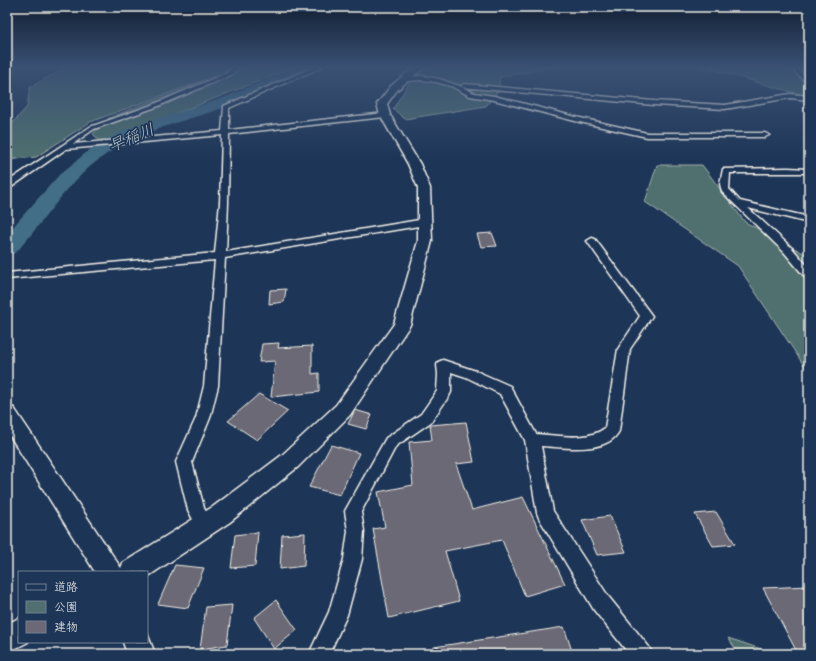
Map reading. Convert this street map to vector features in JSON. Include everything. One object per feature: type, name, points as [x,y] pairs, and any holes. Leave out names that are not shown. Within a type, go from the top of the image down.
[{"type":"street","points":[[7,186],[92,128],[172,98]]},
{"type":"street","points":[[205,525],[196,510],[184,462],[203,418],[212,386],[221,256],[226,107],[248,98]]},
{"type":"street","points":[[134,571],[222,514],[290,460],[342,410],[402,325],[425,241],[424,188],[414,164],[385,115],[382,104],[385,98]]},
{"type":"street","points":[[493,98],[640,134],[765,135]]},
{"type":"street","points":[[585,98],[654,104],[725,107],[779,98]]},
{"type":"street","points":[[65,147],[385,115]]},
{"type":"street","points":[[809,171],[726,171],[724,184],[725,190],[737,203],[788,250],[809,275]]},
{"type":"street","points":[[737,203],[809,220]]},
{"type":"street","points":[[7,276],[221,256],[424,222]]},
{"type":"street","points":[[532,440],[588,442],[603,438],[612,431],[624,348],[646,316],[592,241]]},
{"type":"street","points":[[319,654],[338,615],[353,559],[356,530],[353,511],[391,442],[426,418],[444,392],[445,374],[443,365],[471,374],[505,390],[532,440],[545,513],[601,604],[642,654]]},
{"type":"street","points":[[7,414],[109,571]]},
{"type":"street","points":[[7,638],[18,632]]},
{"type":"street","points":[[137,643],[141,654]]},
{"type":"green space","points":[[28,98],[156,98],[90,122],[36,157],[7,160],[7,129],[27,107]]},
{"type":"green space","points":[[160,98],[216,98],[180,112],[129,138],[99,140],[93,134],[109,118]]},
{"type":"green space","points":[[400,98],[493,98],[486,106],[405,119],[393,109]]},
{"type":"green space","points":[[657,165],[702,165],[745,222],[809,256],[809,373],[738,266],[645,202]]},
{"type":"green space","points":[[728,638],[776,654],[739,654]]},
{"type":"building","points":[[492,233],[497,246],[481,247],[477,234]]},
{"type":"building","points":[[286,289],[284,302],[269,304],[270,290]]},
{"type":"building","points":[[279,343],[278,348],[312,346],[312,374],[319,373],[319,392],[271,397],[275,361],[259,362],[262,344]]},
{"type":"building","points":[[259,394],[288,411],[257,440],[228,421]]},
{"type":"building","points":[[355,410],[372,415],[366,429],[348,424]]},
{"type":"building","points":[[466,422],[474,462],[456,464],[472,510],[523,497],[565,584],[525,596],[502,540],[445,551],[459,601],[389,618],[373,529],[385,527],[378,492],[413,485],[409,442],[432,440],[430,425]]},
{"type":"building","points":[[331,445],[359,453],[340,495],[309,487]]},
{"type":"building","points":[[716,512],[735,544],[713,546],[695,514]]},
{"type":"building","points":[[610,516],[626,552],[597,555],[582,520]]},
{"type":"building","points":[[258,532],[255,566],[231,568],[235,535]]},
{"type":"building","points":[[305,533],[304,566],[280,569],[282,535]]},
{"type":"building","points":[[175,565],[204,568],[188,608],[158,604]]},
{"type":"building","points":[[809,586],[809,654],[798,654],[763,588]]},
{"type":"building","points":[[276,600],[297,630],[274,649],[254,618]]},
{"type":"building","points":[[232,605],[227,645],[200,649],[206,607]]},
{"type":"building","points":[[564,627],[573,654],[434,654],[434,647]]},
{"type":"waterway","name":"早稲川","points":[[7,248],[60,186],[91,157],[105,147],[121,138],[156,124],[236,98]]}]
